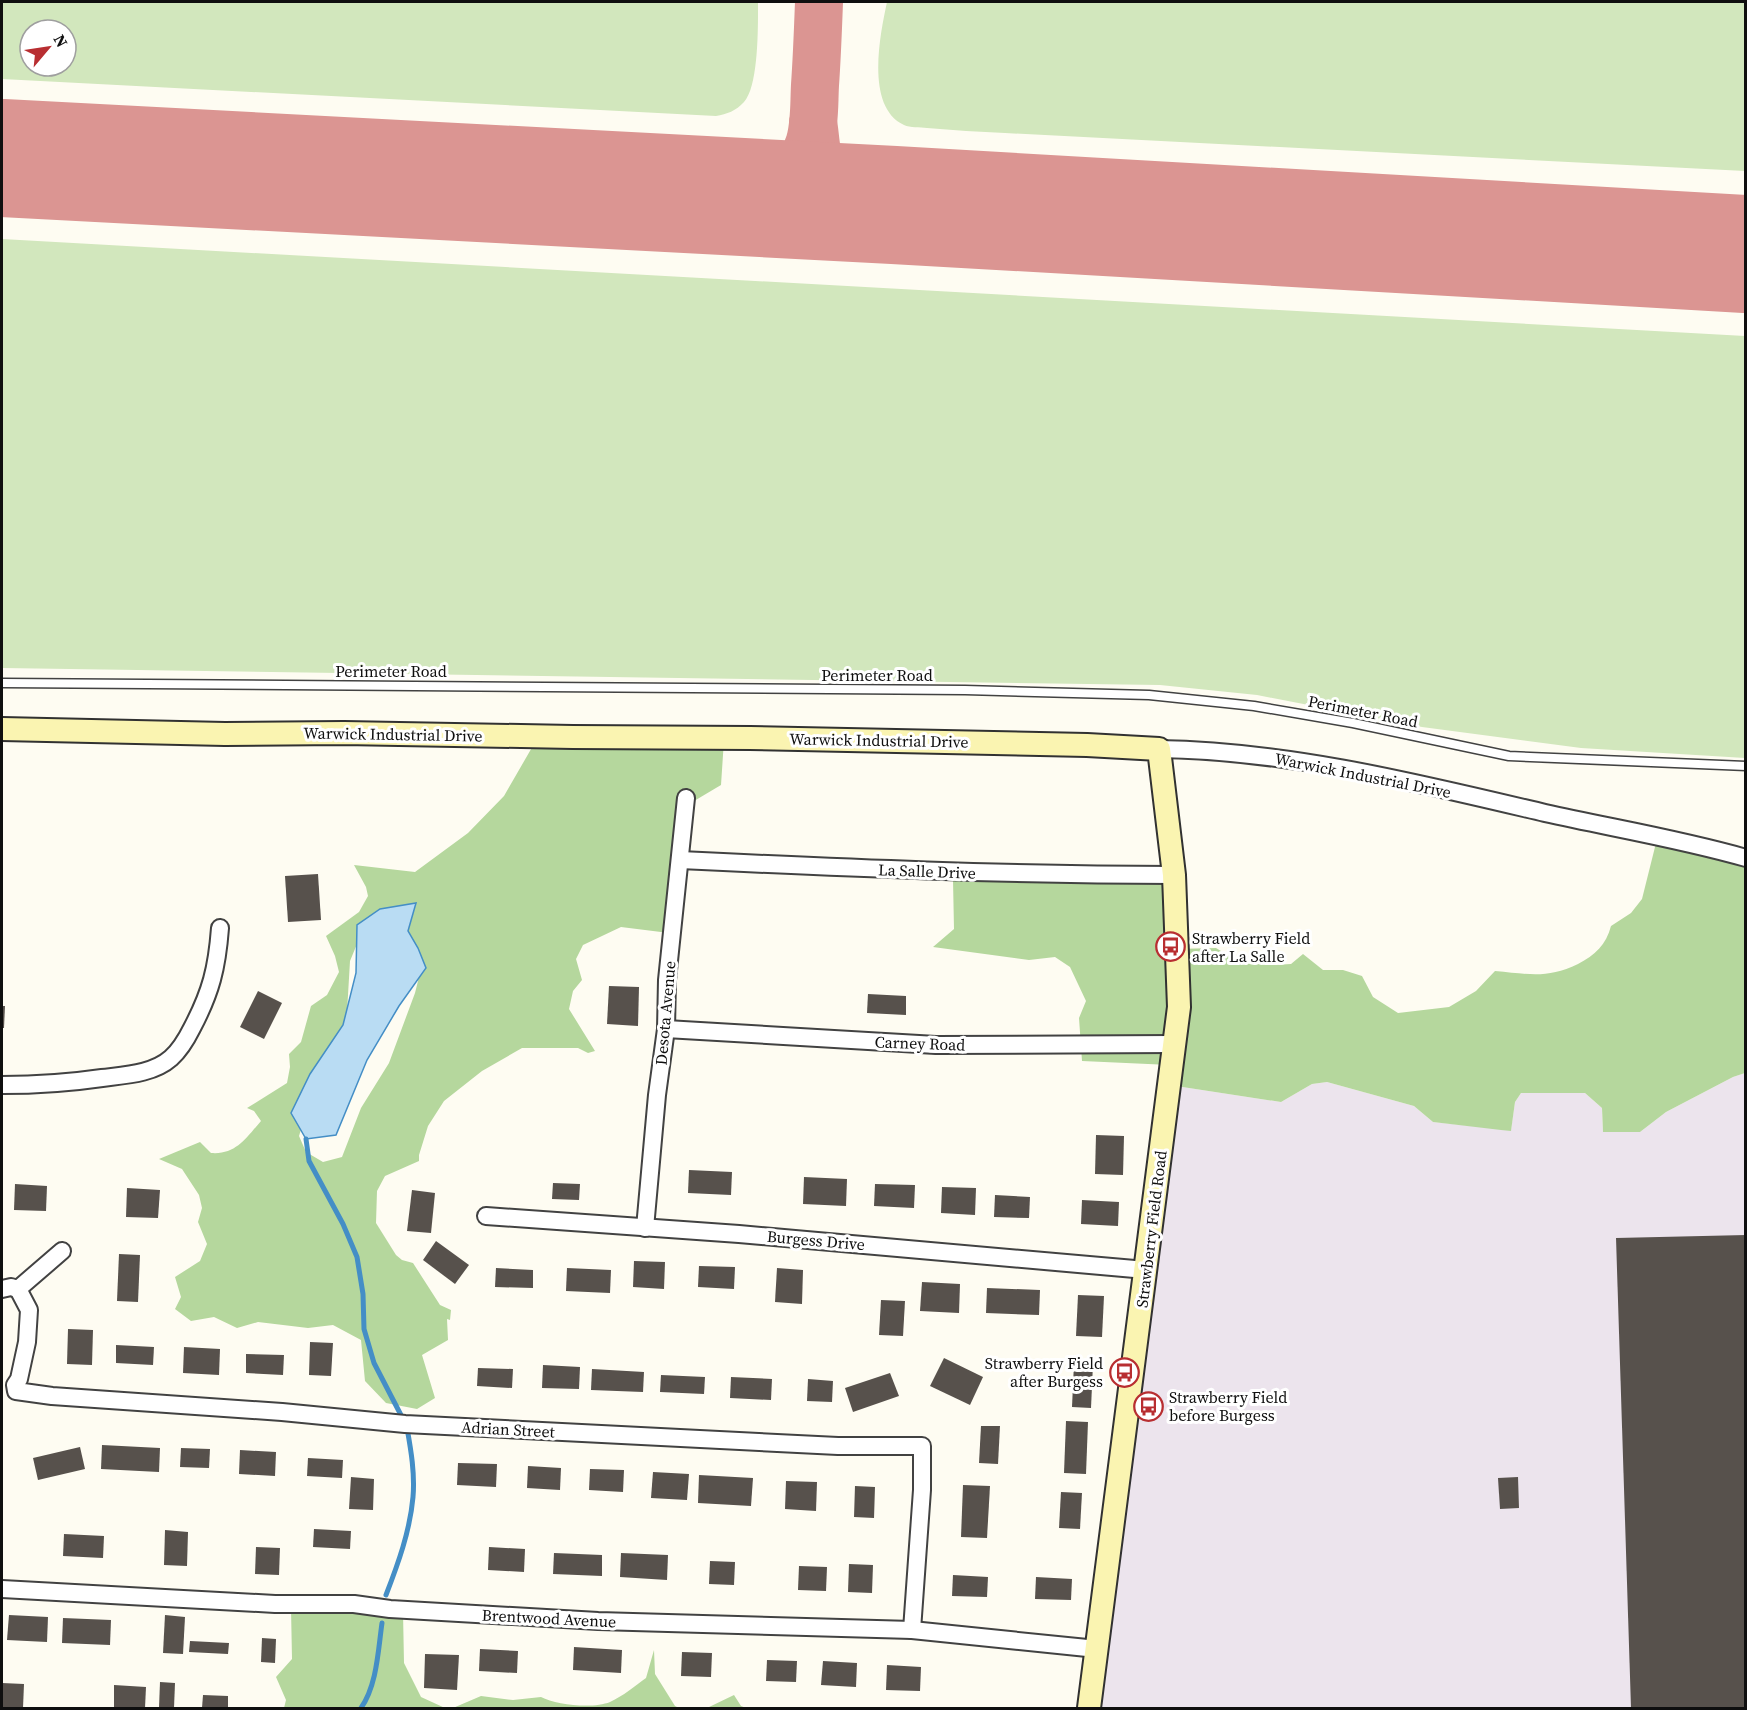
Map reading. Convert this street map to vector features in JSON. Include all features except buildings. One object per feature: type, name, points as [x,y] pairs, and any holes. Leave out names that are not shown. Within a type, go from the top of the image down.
[{"type":"street","name":"Warwick Industrial Drive","points":[[2,729],[225,734],[344,733],[772,738],[1210,750],[1325,765],[1397,778],[1746,858]]},
{"type":"street","name":"Strawberry Field Road","points":[[1089,1708],[1179,1007],[1174,875],[1159,749]]},
{"type":"street","name":"Desota Avenue","points":[[645,1228],[657,1095],[666,1029],[667,980],[686,798]]},
{"type":"street","name":"La Salle Drive","points":[[680,860],[1064,875],[1174,875]]},
{"type":"street","points":[[2,1085],[84,1082],[146,1071],[171,1059],[183,1045],[204,1006],[213,982],[220,928]]},
{"type":"street","name":"Carney Road","points":[[666,1029],[936,1045],[1175,1044]]},
{"type":"street","name":"Burgess Drive","points":[[486,1216],[879,1245],[1146,1270]]},
{"type":"street","points":[[10,1289],[62,1251]]},
{"type":"street","name":"Adrian Street","points":[[10,1289],[29,1310],[27,1342],[19,1379],[15,1385],[16,1390],[52,1396],[271,1411],[405,1424],[838,1446],[922,1446],[922,1490],[912,1630]]},
{"type":"street","name":"Brentwood Avenue","points":[[2,1589],[275,1604],[354,1604],[390,1609],[598,1621],[912,1630],[1097,1649]]},
{"type":"lane","name":"Perimeter Road","points":[[2,682],[965,690],[1149,695],[1254,706],[1353,723],[1509,756],[1746,766]]},
{"type":"shaded area","points":[[1745,1073],[1745,1708],[1090,1708],[1176,1086],[1281,1102],[1312,1084],[1327,1082],[1414,1106],[1433,1122],[1511,1130],[1515,1102],[1521,1093],[1585,1093],[1602,1108],[1603,1132],[1640,1132],[1666,1112]]},
{"type":"green space","points":[[2,2],[758,2],[757,54],[749,94],[738,108],[716,116],[2,79]]},
{"type":"green space","points":[[887,2],[1745,2],[1745,171],[909,127],[892,116],[884,103],[880,87],[879,51]]},
{"type":"green space","points":[[2,239],[1745,336],[1745,758],[1581,748],[1422,727],[1257,695],[1160,685],[2,668]]},
{"type":"green space","points":[[538,737],[724,740],[721,785],[684,807],[669,933],[621,927],[583,945],[576,959],[582,980],[573,991],[569,1009],[595,1051],[588,1053],[578,1048],[522,1048],[482,1071],[444,1101],[428,1126],[419,1161],[385,1176],[377,1191],[376,1223],[396,1255],[402,1260],[413,1263],[440,1305],[451,1310],[450,1320],[447,1319],[448,1340],[422,1355],[435,1398],[417,1409],[386,1403],[365,1381],[361,1340],[333,1325],[308,1328],[258,1322],[237,1328],[214,1317],[191,1321],[175,1309],[181,1297],[175,1277],[200,1261],[207,1244],[198,1222],[202,1208],[199,1195],[182,1169],[159,1159],[200,1142],[211,1153],[220,1153],[234,1148],[261,1121],[254,1111],[247,1108],[287,1083],[290,1067],[289,1054],[301,1042],[311,1006],[327,995],[339,972],[326,936],[359,912],[368,896],[366,887],[354,865],[415,872],[468,833],[504,796]],"holes":[[[357,944],[422,965],[415,993],[389,1063],[361,1108],[342,1157],[323,1162],[306,1152],[299,1136],[311,1097],[345,1021],[350,961]]]},
{"type":"green space","points":[[1657,839],[1745,858],[1745,1073],[1666,1112],[1640,1132],[1603,1132],[1602,1108],[1585,1093],[1521,1093],[1515,1102],[1511,1131],[1433,1122],[1414,1106],[1327,1082],[1312,1084],[1281,1102],[1176,1086],[1170,1065],[1082,1061],[1079,1018],[1086,1001],[1070,967],[1055,957],[1029,960],[933,947],[954,929],[953,880],[960,878],[1075,883],[1171,883],[1176,949],[1216,948],[1241,963],[1274,965],[1291,964],[1303,954],[1323,970],[1343,970],[1362,976],[1373,997],[1398,1013],[1449,1007],[1476,991],[1495,971],[1547,974],[1567,969],[1595,953],[1606,939],[1611,926],[1631,913],[1642,899]]},
{"type":"green space","points":[[291,1608],[403,1612],[404,1663],[421,1697],[445,1708],[284,1708],[286,1700],[276,1677],[292,1659]]},
{"type":"green space","points":[[654,1650],[655,1674],[675,1706],[679,1708],[453,1708],[481,1696],[513,1700],[541,1697],[575,1705],[610,1702],[646,1678]]},
{"type":"green space","points":[[734,1695],[741,1706],[746,1708],[707,1708]]},
{"type":"water","points":[[416,903],[408,931],[426,968],[399,1006],[367,1060],[336,1135],[306,1139],[291,1113],[310,1074],[343,1025],[356,973],[357,925],[380,909]]},
{"type":"waterway","points":[[306,1139],[309,1161],[343,1224],[357,1257],[363,1294],[364,1329],[374,1363],[403,1419]]},
{"type":"waterway","points":[[386,1595],[403,1547],[411,1510],[413,1471],[407,1428]]},
{"type":"waterway","points":[[361,1708],[374,1678],[382,1623]]},
{"type":"taxiway","points":[[731,197],[756,191],[779,181],[798,164],[805,154],[814,120],[819,2]]},
{"type":"taxiway","points":[[813,123],[817,151],[828,174],[858,194],[894,205]]},
{"type":"runway","points":[[2,158],[894,205],[1746,254]]},
{"type":"place","name":"Strawberry Field after La Salle","points":[[1171,947]]},
{"type":"place","name":"Strawberry Field after Burgess","points":[[1124,1372]]},
{"type":"place","name":"Strawberry Field before Burgess","points":[[1148,1406]]}]
